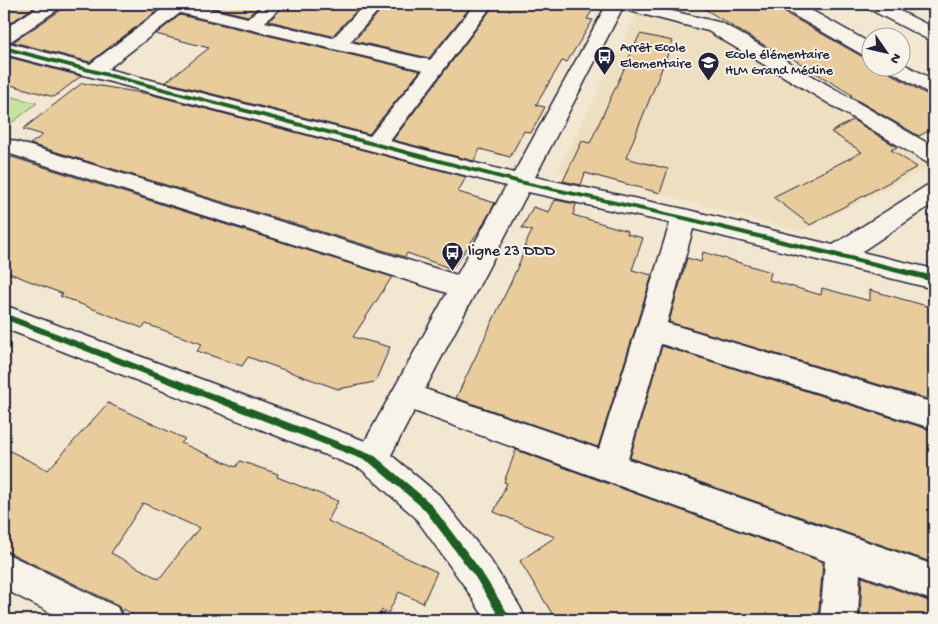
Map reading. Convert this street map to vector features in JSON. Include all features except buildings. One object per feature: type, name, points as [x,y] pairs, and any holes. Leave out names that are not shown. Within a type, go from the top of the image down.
[{"type":"main road","points":[[4,37],[54,4]]},
{"type":"main road","points":[[252,24],[275,4]]},
{"type":"main road","points":[[337,44],[376,4]]},
{"type":"main road","points":[[375,145],[484,4]]},
{"type":"main road","points":[[372,459],[616,4]]},
{"type":"main road","points":[[622,4],[715,27],[934,157]]},
{"type":"main road","points":[[787,4],[860,46]]},
{"type":"main road","points":[[873,4],[934,36]]},
{"type":"main road","points":[[905,4],[934,18]]},
{"type":"main road","points":[[93,71],[178,5],[435,67]]},
{"type":"main road","points":[[4,14],[29,20]]},
{"type":"main road","points":[[4,48],[520,182],[684,218],[934,279]]},
{"type":"main road","points":[[910,74],[934,88]]},
{"type":"main road","points":[[4,145],[464,288]]},
{"type":"main road","points":[[835,256],[934,192]]},
{"type":"main road","points":[[610,467],[684,218]]},
{"type":"main road","points":[[4,316],[372,459],[427,506],[478,574],[507,620]]},
{"type":"main road","points":[[651,330],[934,416]]},
{"type":"main road","points":[[406,395],[934,583]]},
{"type":"main road","points":[[839,620],[843,550]]},
{"type":"main road","points":[[4,570],[104,620]]},
{"type":"shaded area","name":"Ecole élémentaire HLM Grand Médine","points":[[639,9],[729,29],[934,155],[934,165],[806,229],[798,231],[640,188],[558,170]]},
{"type":"green space","points":[[4,95],[37,103],[4,129]]},
{"type":"cycle path","points":[[4,48],[520,182],[684,218],[934,279]]},
{"type":"cycle path","points":[[4,316],[372,459],[427,506],[478,574],[507,620]]},
{"type":"place","name":"Arrêt Ecole Elementaire","points":[[604,75]]},
{"type":"place","name":"Ecole élémentaire HLM Grand Médine","points":[[709,82]]},
{"type":"place","name":"ligne 23 DDD","points":[[452,271]]}]
